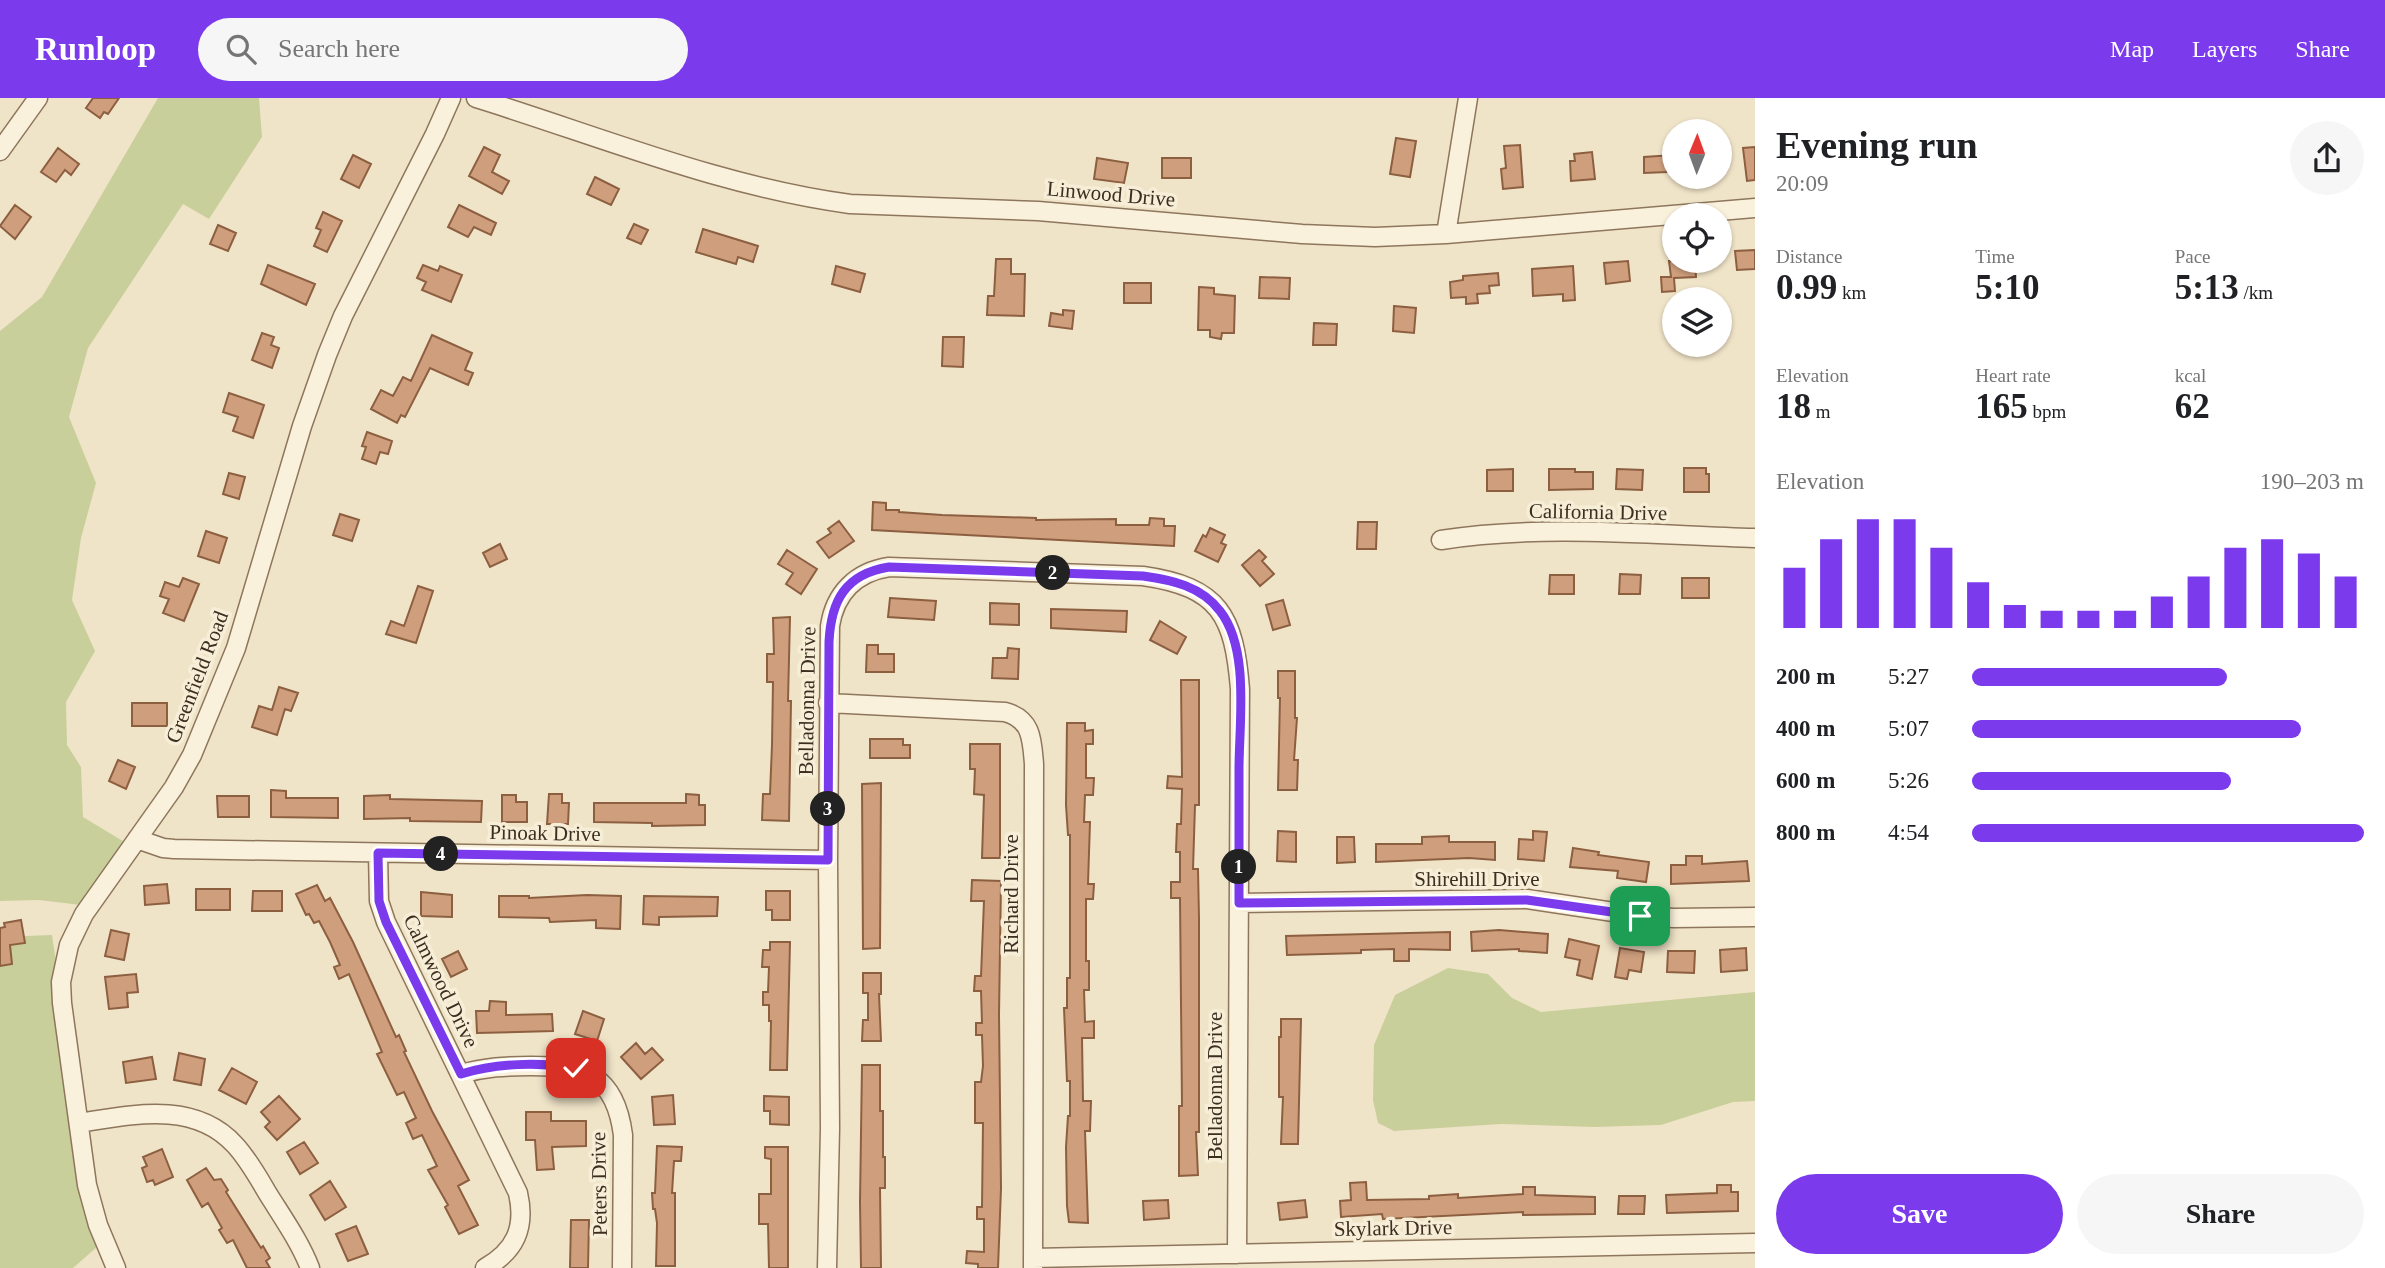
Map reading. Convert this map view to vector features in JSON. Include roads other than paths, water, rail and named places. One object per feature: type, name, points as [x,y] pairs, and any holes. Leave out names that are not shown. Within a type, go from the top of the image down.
[{"type":"street","points":[[0,151],[38,98]]},
{"type":"street","name":"Greenfield Road","points":[[116,1268],[91,1203],[79,1123],[62,1003],[61,982],[69,946],[84,914],[174,787],[192,755],[236,648],[302,426],[327,355],[343,316],[451,98]]},
{"type":"street","name":"Linwood Drive","points":[[477,98],[741,181],[822,201],[887,207],[1038,211],[1338,236],[1412,237],[1755,208]]},
{"type":"street","points":[[1446,234],[1468,98]]},
{"type":"street","name":"California Drive","points":[[1441,540],[1520,533],[1755,538]]},
{"type":"street","name":"Belladonna Drive","points":[[827,1268],[830,1128],[828,703],[831,617],[840,596],[850,584],[867,572],[889,567],[1166,579],[1198,591],[1224,616],[1234,639],[1240,688],[1237,1254]]},
{"type":"street","name":"Richard Drive","points":[[828,703],[1005,712],[1024,721],[1031,733],[1034,764],[1033,1263]]},
{"type":"street","name":"Pinoak Drive","points":[[137,839],[174,849],[828,860]]},
{"type":"street","name":"Calmwood Drive","points":[[378,853],[379,901],[386,922],[518,1193],[521,1205],[520,1226],[503,1256],[485,1268]]},
{"type":"street","name":"Shirehill Drive","points":[[1239,903],[1527,900],[1640,916],[1755,917]]},
{"type":"street","name":"Peters Drive","points":[[461,1074],[494,1066],[561,1066],[587,1073],[610,1093],[621,1116],[623,1135],[622,1268]]},
{"type":"street","points":[[79,1123],[167,1113],[195,1119],[222,1133],[235,1144],[255,1172],[310,1268]]},
{"type":"street","name":"Skylark Drive","points":[[1033,1263],[1237,1254],[1755,1243]]}]
